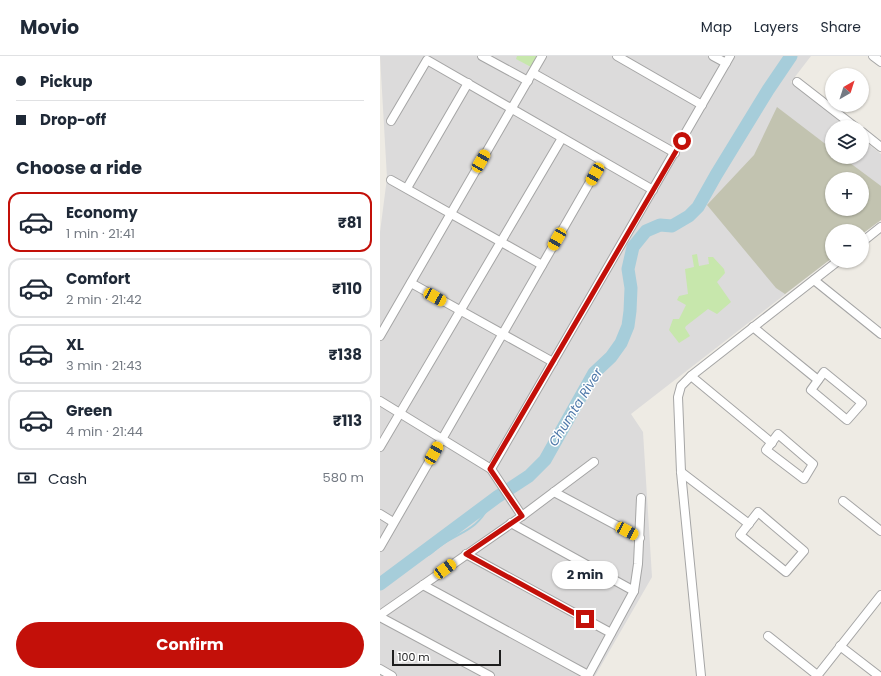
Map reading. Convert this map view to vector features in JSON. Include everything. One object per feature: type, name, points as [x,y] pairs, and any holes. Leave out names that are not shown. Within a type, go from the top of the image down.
[{"type":"street","points":[[482,56],[528,80]]},
{"type":"street","points":[[380,336],[542,56]]},
{"type":"street","points":[[617,56],[702,105]]},
{"type":"street","points":[[490,469],[728,60],[713,56]]},
{"type":"street","points":[[873,56],[881,62]]},
{"type":"street","points":[[391,121],[427,60],[653,190]]},
{"type":"street","points":[[533,73],[675,153]]},
{"type":"street","points":[[797,82],[846,120]]},
{"type":"street","points":[[407,188],[468,83]]},
{"type":"street","points":[[380,447],[562,138]]},
{"type":"street","points":[[869,138],[881,147]]},
{"type":"street","points":[[380,547],[602,161]]},
{"type":"street","points":[[391,180],[542,265]]},
{"type":"street","points":[[869,237],[880,230]]},
{"type":"street","points":[[701,676],[681,472],[678,394],[683,383],[829,268]]},
{"type":"street","points":[[814,280],[881,334]]},
{"type":"street","points":[[411,283],[553,362]]},
{"type":"street","points":[[753,327],[818,380]]},
{"type":"street","points":[[824,372],[862,403],[847,420],[811,390],[818,380],[824,372]]},
{"type":"street","points":[[692,376],[772,443]]},
{"type":"street","points":[[380,401],[490,469],[522,516]]},
{"type":"street","points":[[778,434],[813,464],[804,479],[766,450],[772,443],[778,434]]},
{"type":"street","points":[[490,676],[380,616],[522,516],[594,462]]},
{"type":"street","points":[[681,472],[749,524]]},
{"type":"street","points":[[554,492],[640,538]]},
{"type":"street","points":[[423,585],[588,676],[634,591],[640,538],[641,498]]},
{"type":"street","points":[[843,501],[881,531]]},
{"type":"street","points":[[758,512],[804,551],[786,572],[740,535],[749,524],[758,512]]},
{"type":"street","points":[[380,514],[393,522]]},
{"type":"street","points":[[511,523],[634,591]]},
{"type":"street","points":[[466,554],[611,633]]},
{"type":"street","points":[[768,636],[817,676],[881,594]]},
{"type":"street","points":[[840,646],[879,676]]},
{"type":"street","points":[[380,669],[392,676]]},
{"type":"shaded area","points":[[380,56],[811,56],[791,82],[825,109],[825,112],[828,112],[838,120],[825,120],[825,164],[869,164],[869,145],[881,154],[881,220],[869,229],[869,224],[825,224],[825,263],[631,414],[643,432],[652,577],[595,676],[380,676],[380,232],[387,178]]},
{"type":"shaded area","points":[[777,107],[825,144],[825,164],[851,164],[862,172],[825,172],[825,216],[869,216],[869,177],[881,186],[881,220],[869,229],[869,224],[825,224],[825,263],[785,294],[776,288],[707,205],[754,155]]},
{"type":"green space","points":[[517,56],[537,56],[531,67],[516,59]]},
{"type":"green space","points":[[697,254],[699,266],[709,264],[708,257],[713,257],[724,269],[725,273],[717,282],[731,302],[717,314],[708,309],[686,326],[685,328],[690,336],[679,343],[669,330],[673,319],[679,319],[686,305],[677,300],[679,296],[688,294],[685,269],[694,267],[692,255]]},
{"type":"waterway","name":"Chumta River","points":[[380,584],[497,497],[529,476],[545,460],[594,373],[611,357],[621,343],[628,326],[630,311],[631,288],[628,269],[633,247],[646,231],[660,225],[672,226],[689,216],[698,207],[768,90],[791,56]]},
{"type":"waterway","points":[[416,556],[424,557],[468,530],[480,520],[490,504]]},
{"type":"route","points":[[585,619],[466,554],[522,516],[490,469],[682,141]]}]
